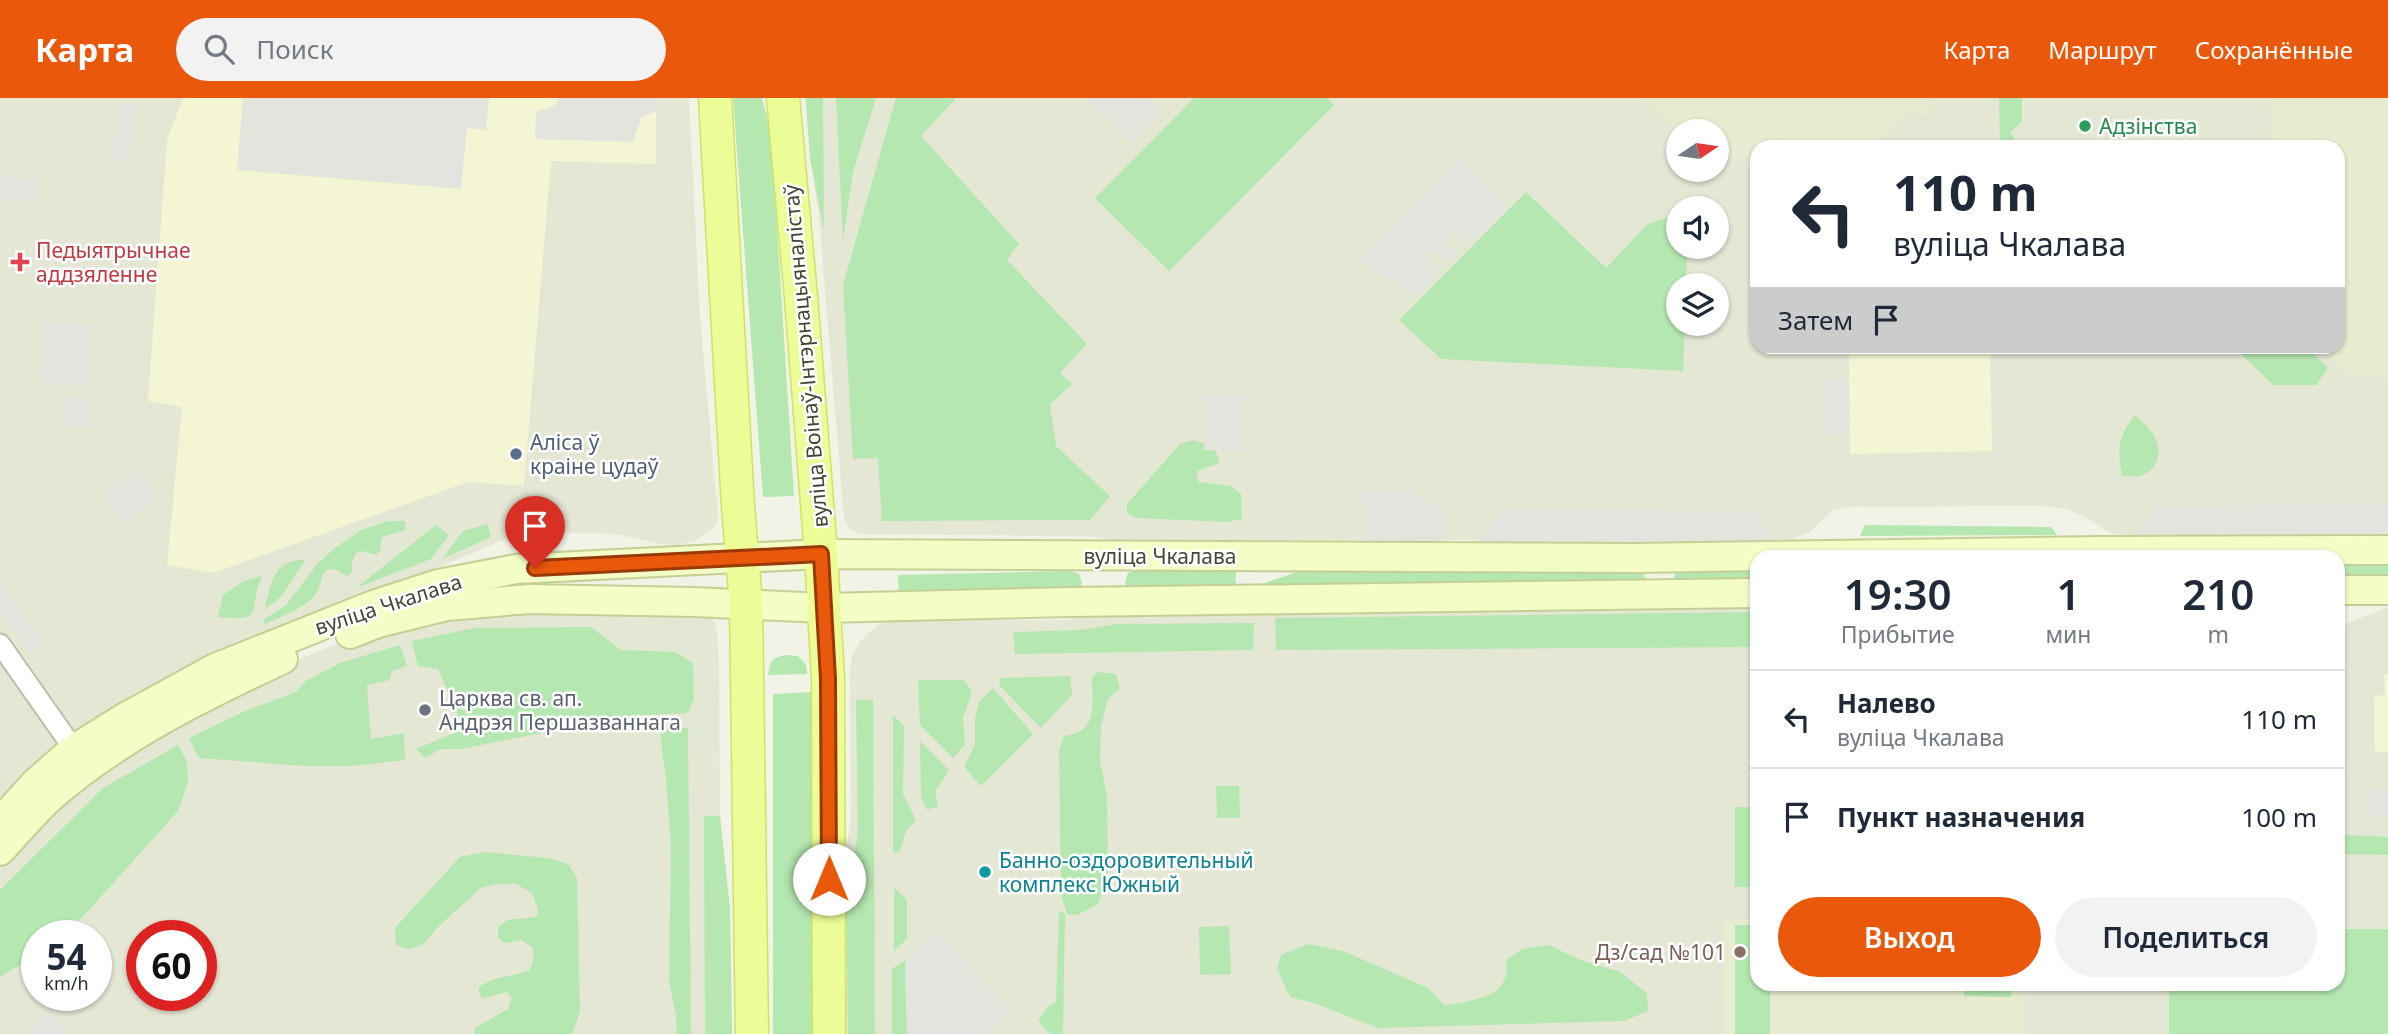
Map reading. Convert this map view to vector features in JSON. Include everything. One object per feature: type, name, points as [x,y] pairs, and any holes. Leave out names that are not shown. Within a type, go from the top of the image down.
[{"type":"main road","points":[[715,98],[746,604],[752,1034]]},
{"type":"main road","name":"вуліца Воінаў-Інтэрнацыяналістаў","points":[[783,98],[824,607],[828,702],[829,1034]]},
{"type":"main road","name":"вуліца Чкалава","points":[[2345,550],[2388,550]]},
{"type":"main road","name":"вуліца Чкалава","points":[[0,851],[50,798],[81,758],[122,719],[215,668],[373,605],[438,584],[516,569],[821,554],[1139,557],[1750,556]]},
{"type":"main road","points":[[1070,556],[1084,561],[1089,567],[1092,581],[1087,593],[1077,601],[1070,602]]},
{"type":"main road","points":[[1139,557],[1121,563],[1115,580],[1120,594],[1133,601],[1140,601]]},
{"type":"main road","points":[[1686,557],[1670,565],[1667,577],[1673,589],[1686,593]]},
{"type":"main road","points":[[1635,558],[1646,565],[1650,577],[1646,588],[1636,594]]},
{"type":"main road","points":[[2345,590],[2388,590]]},
{"type":"main road","name":"вуліца Чкалава","points":[[0,822],[35,783],[81,758],[134,736],[209,693],[293,655],[379,623],[447,606],[529,599],[824,607],[1750,593]]},
{"type":"street","points":[[0,644],[81,758]]},
{"type":"shaded area","points":[[0,98],[689,98],[700,317],[718,517],[715,527],[694,541],[677,545],[616,534],[552,532],[512,536],[429,572],[0,803]]},
{"type":"shaded area","points":[[183,98],[656,98],[656,164],[551,161],[524,486],[468,482],[213,573],[167,565],[182,407],[148,401],[167,140]]},
{"type":"shaded area","points":[[243,98],[489,98],[486,130],[467,128],[461,189],[237,170]]},
{"type":"shaded area","points":[[558,98],[657,98],[656,111],[641,118],[633,142],[535,139],[536,112],[555,106]]},
{"type":"shaded area","points":[[805,98],[2388,98],[2388,533],[2124,536],[2108,532],[2068,509],[2039,506],[1846,507],[1833,510],[1809,533],[1791,539],[1111,541],[1082,536],[860,534],[849,528],[844,518],[819,218]]},
{"type":"shaded area","points":[[1087,98],[1146,98],[1161,113],[1132,142]]},
{"type":"shaded area","points":[[1642,98],[1925,98],[1934,106],[1924,117],[1913,107],[1881,140],[1750,140],[1750,168],[1747,168],[1747,159],[1729,159],[1729,119],[1666,119],[1666,121]]},
{"type":"shaded area","points":[[2271,98],[2388,98],[2388,377],[2352,377],[2327,354],[2345,354],[2345,140],[2269,140]]},
{"type":"shaded area","points":[[120,103],[136,105],[128,161],[112,159]]},
{"type":"shaded area","points":[[1460,158],[1507,208],[1468,246],[1453,232],[1444,242],[1458,256],[1451,263],[1436,250],[1428,258],[1441,272],[1417,296],[1360,260]]},
{"type":"shaded area","points":[[0,176],[39,179],[37,202],[0,199]]},
{"type":"shaded area","points":[[43,322],[91,324],[89,386],[41,383]]},
{"type":"shaded area","points":[[1849,354],[1990,354],[1992,451],[1850,454]]},
{"type":"shaded area","points":[[1823,378],[1848,378],[1848,435],[1824,435]]},
{"type":"shaded area","points":[[1205,394],[1244,395],[1243,451],[1204,450]]},
{"type":"shaded area","points":[[67,397],[91,399],[93,428],[66,427]]},
{"type":"shaded area","points":[[140,471],[156,498],[125,524],[106,495],[120,477]]},
{"type":"shaded area","points":[[1406,489],[1443,509],[1444,542],[1365,545],[1363,492]]},
{"type":"shaded area","points":[[2388,503],[2388,534],[2135,537],[2155,507]]},
{"type":"shaded area","points":[[1502,509],[1756,511],[1778,549],[1472,549]]},
{"type":"shaded area","points":[[0,583],[45,644],[31,655],[0,612]]},
{"type":"shaded area","points":[[1750,606],[1750,991],[2345,991],[2345,624],[2388,607],[2388,1034],[842,1034],[842,879],[851,819],[850,671],[852,656],[859,643],[880,624],[892,620],[1067,620],[1099,614]]},
{"type":"shaded area","points":[[460,611],[706,613],[714,622],[717,633],[719,661],[720,816],[730,910],[732,1034],[0,1034],[0,863],[90,778],[254,680],[321,650],[382,628]]},
{"type":"shaded area","points":[[2384,674],[2388,674],[2388,752],[2375,752],[2374,696],[2385,695]]},
{"type":"shaded area","points":[[2388,789],[2388,816],[2369,817],[2370,790]]},
{"type":"shaded area","name":"Дз/сад №101","points":[[1750,919],[1750,991],[2025,991],[2025,1034],[1724,1034],[1723,920]]},
{"type":"shaded area","points":[[936,931],[1011,1011],[986,1034],[907,1034],[905,960]]},
{"type":"shaded area","points":[[46,1011],[66,1030],[62,1034],[23,1034]]},
{"type":"green space","points":[[733,98],[762,98],[771,133],[794,496],[763,497]]},
{"type":"green space","points":[[806,98],[823,98],[824,231],[810,158]]},
{"type":"green space","points":[[836,98],[876,98],[853,172],[843,240]]},
{"type":"green space","points":[[896,98],[956,98],[921,136],[1019,244],[1007,260],[1087,344],[1060,373],[1072,384],[1050,404],[1056,446],[1110,496],[1090,520],[882,521],[878,458],[853,459],[843,285]]},
{"type":"green space","points":[[1194,98],[1327,98],[1334,105],[1169,271],[1095,198]]},
{"type":"green space","points":[[1999,98],[2022,98],[2022,121],[2010,133],[2015,140],[2000,140]]},
{"type":"green space","points":[[1526,192],[1606,268],[1648,224],[1666,218],[1666,259],[1687,259],[1686,273],[1666,273],[1666,336],[1684,336],[1683,371],[1441,359],[1399,320]]},
{"type":"green space","points":[[2241,354],[2313,354],[2328,368],[2316,385],[2273,385]]},
{"type":"green space","points":[[2135,415],[2155,437],[2158,458],[2152,469],[2146,473],[2139,476],[2122,475],[2120,443]]},
{"type":"green space","points":[[1194,440],[1214,447],[1219,460],[1217,464],[1197,471],[1198,482],[1230,486],[1241,494],[1242,519],[1227,522],[1136,518],[1127,513],[1127,504],[1180,444]]},
{"type":"green space","points":[[388,521],[405,521],[406,530],[382,537],[380,551],[376,555],[362,551],[356,553],[352,572],[347,576],[328,569],[318,591],[306,604],[263,625],[264,619],[286,605],[318,563],[335,548],[361,530]]},
{"type":"green space","points":[[488,524],[491,537],[442,559],[463,531]]},
{"type":"green space","points":[[436,525],[449,535],[431,559],[356,588]]},
{"type":"green space","points":[[1865,525],[2051,527],[2057,535],[1860,536]]},
{"type":"green space","points":[[306,559],[281,597],[265,609],[271,586],[279,570],[288,563]]},
{"type":"green space","points":[[2345,564],[2388,564],[2388,585],[2345,585]]},
{"type":"green space","points":[[1750,567],[1750,589],[1678,585],[1674,578],[1677,570]]},
{"type":"green space","points":[[1138,570],[1236,570],[1235,593],[1128,591],[1125,582],[1128,573]]},
{"type":"green space","points":[[1303,570],[1642,570],[1645,578],[1642,585],[1262,588],[1262,584]]},
{"type":"green space","points":[[1070,571],[1079,574],[1082,583],[1079,590],[899,597],[898,575]]},
{"type":"green space","points":[[262,576],[250,615],[243,618],[218,617],[223,595],[244,581]]},
{"type":"green space","points":[[1750,612],[1750,647],[1276,650],[1275,618]]},
{"type":"green space","points":[[1254,623],[1253,650],[1015,654],[1013,632],[1082,630],[1116,624]]},
{"type":"green space","points":[[591,627],[621,650],[675,652],[693,663],[694,698],[688,713],[627,716],[461,749],[441,749],[425,758],[416,749],[464,729],[438,669],[418,666],[412,641],[475,628]]},
{"type":"green space","points":[[400,645],[407,666],[392,671],[390,680],[367,685],[371,739],[404,733],[405,760],[352,766],[305,766],[199,758],[189,738],[243,712],[296,692],[306,681],[340,663]]},
{"type":"green space","points":[[786,655],[798,656],[806,665],[807,674],[768,675],[773,660]]},
{"type":"green space","points":[[1098,672],[1116,674],[1120,688],[1108,699],[1101,727],[1100,762],[1107,795],[1108,876],[1098,904],[1077,915],[1067,914],[1061,894],[1059,750],[1064,736],[1083,729],[1088,723],[1092,707],[1092,677]]},
{"type":"green space","points":[[1070,676],[1072,695],[1041,728],[1000,686],[999,678]]},
{"type":"green space","points":[[918,680],[964,680],[972,692],[963,717],[965,745],[953,758],[920,725]]},
{"type":"green space","points":[[993,688],[1033,734],[981,786],[964,767],[975,745],[975,718],[979,702]]},
{"type":"green space","points":[[811,692],[812,1034],[773,1034],[773,694]]},
{"type":"green space","points":[[856,700],[873,700],[875,1034],[848,1034],[846,901],[858,832]]},
{"type":"green space","points":[[893,715],[904,726],[903,794],[916,820],[906,831],[900,851],[893,854]]},
{"type":"green space","points":[[671,728],[688,728],[691,1034],[677,1034],[669,981],[671,849],[660,734]]},
{"type":"green space","points":[[920,741],[949,770],[935,792],[938,806],[927,810],[921,797]]},
{"type":"green space","points":[[178,745],[187,762],[188,782],[178,811],[79,920],[21,920],[21,965],[0,977],[0,890],[103,788]]},
{"type":"green space","points":[[1216,786],[1239,786],[1240,818],[1217,818]]},
{"type":"green space","points":[[1735,807],[1750,807],[1750,887],[1735,887]]},
{"type":"green space","points":[[704,816],[720,816],[730,910],[732,1034],[705,1034]]},
{"type":"green space","points":[[2345,835],[2388,837],[2388,855],[2345,854]]},
{"type":"green space","points":[[485,852],[548,858],[568,864],[577,878],[580,1011],[572,1034],[474,1034],[475,1028],[508,1009],[512,998],[506,992],[482,999],[478,988],[496,979],[530,970],[534,958],[532,947],[521,940],[505,943],[498,938],[498,927],[507,920],[537,917],[538,909],[532,893],[516,884],[496,884],[481,888],[422,945],[409,949],[396,945],[395,928],[460,857]]},
{"type":"green space","points":[[894,888],[907,900],[907,939],[894,951]]},
{"type":"green space","points":[[1059,911],[1065,914],[1063,1034],[1050,1034],[1038,1021],[1049,1006],[1056,1002]]},
{"type":"green space","points":[[1735,925],[1750,925],[1750,991],[1770,991],[1770,1034],[1735,1034]]},
{"type":"green space","points":[[1229,926],[1231,974],[1200,975],[1199,927]]},
{"type":"green space","points":[[2345,929],[2388,929],[2388,1034],[2169,1034],[2169,991],[2345,991]]},
{"type":"green space","points":[[1308,944],[1343,951],[1428,988],[1445,1006],[1489,995],[1503,983],[1506,960],[1522,949],[1548,945],[1583,961],[1620,972],[1647,993],[1648,1011],[1624,1021],[1378,1028],[1314,1003],[1290,997],[1277,969],[1281,955]]},
{"type":"green space","points":[[905,960],[907,1034],[892,1034],[892,969]]},
{"type":"green space","points":[[1964,991],[2011,991],[2011,997],[1964,996]]},
{"type":"place","name":"Адзінства","points":[[2085,126]]},
{"type":"place","name":"Педыятрычнае аддзяленне","points":[[20,262]]},
{"type":"place","name":"Аліса ў краіне цудаў","points":[[516,454]]},
{"type":"place","name":"Царква св. ап. Андрэя Першазваннага","points":[[425,710]]},
{"type":"place","name":"Банно-оздоровительный комплекс Южный","points":[[985,872]]},
{"type":"place","name":"Дз/сад №101","points":[[1740,952]]},
{"type":"route","points":[[535,568],[821,554],[828,679],[829,879]]}]
